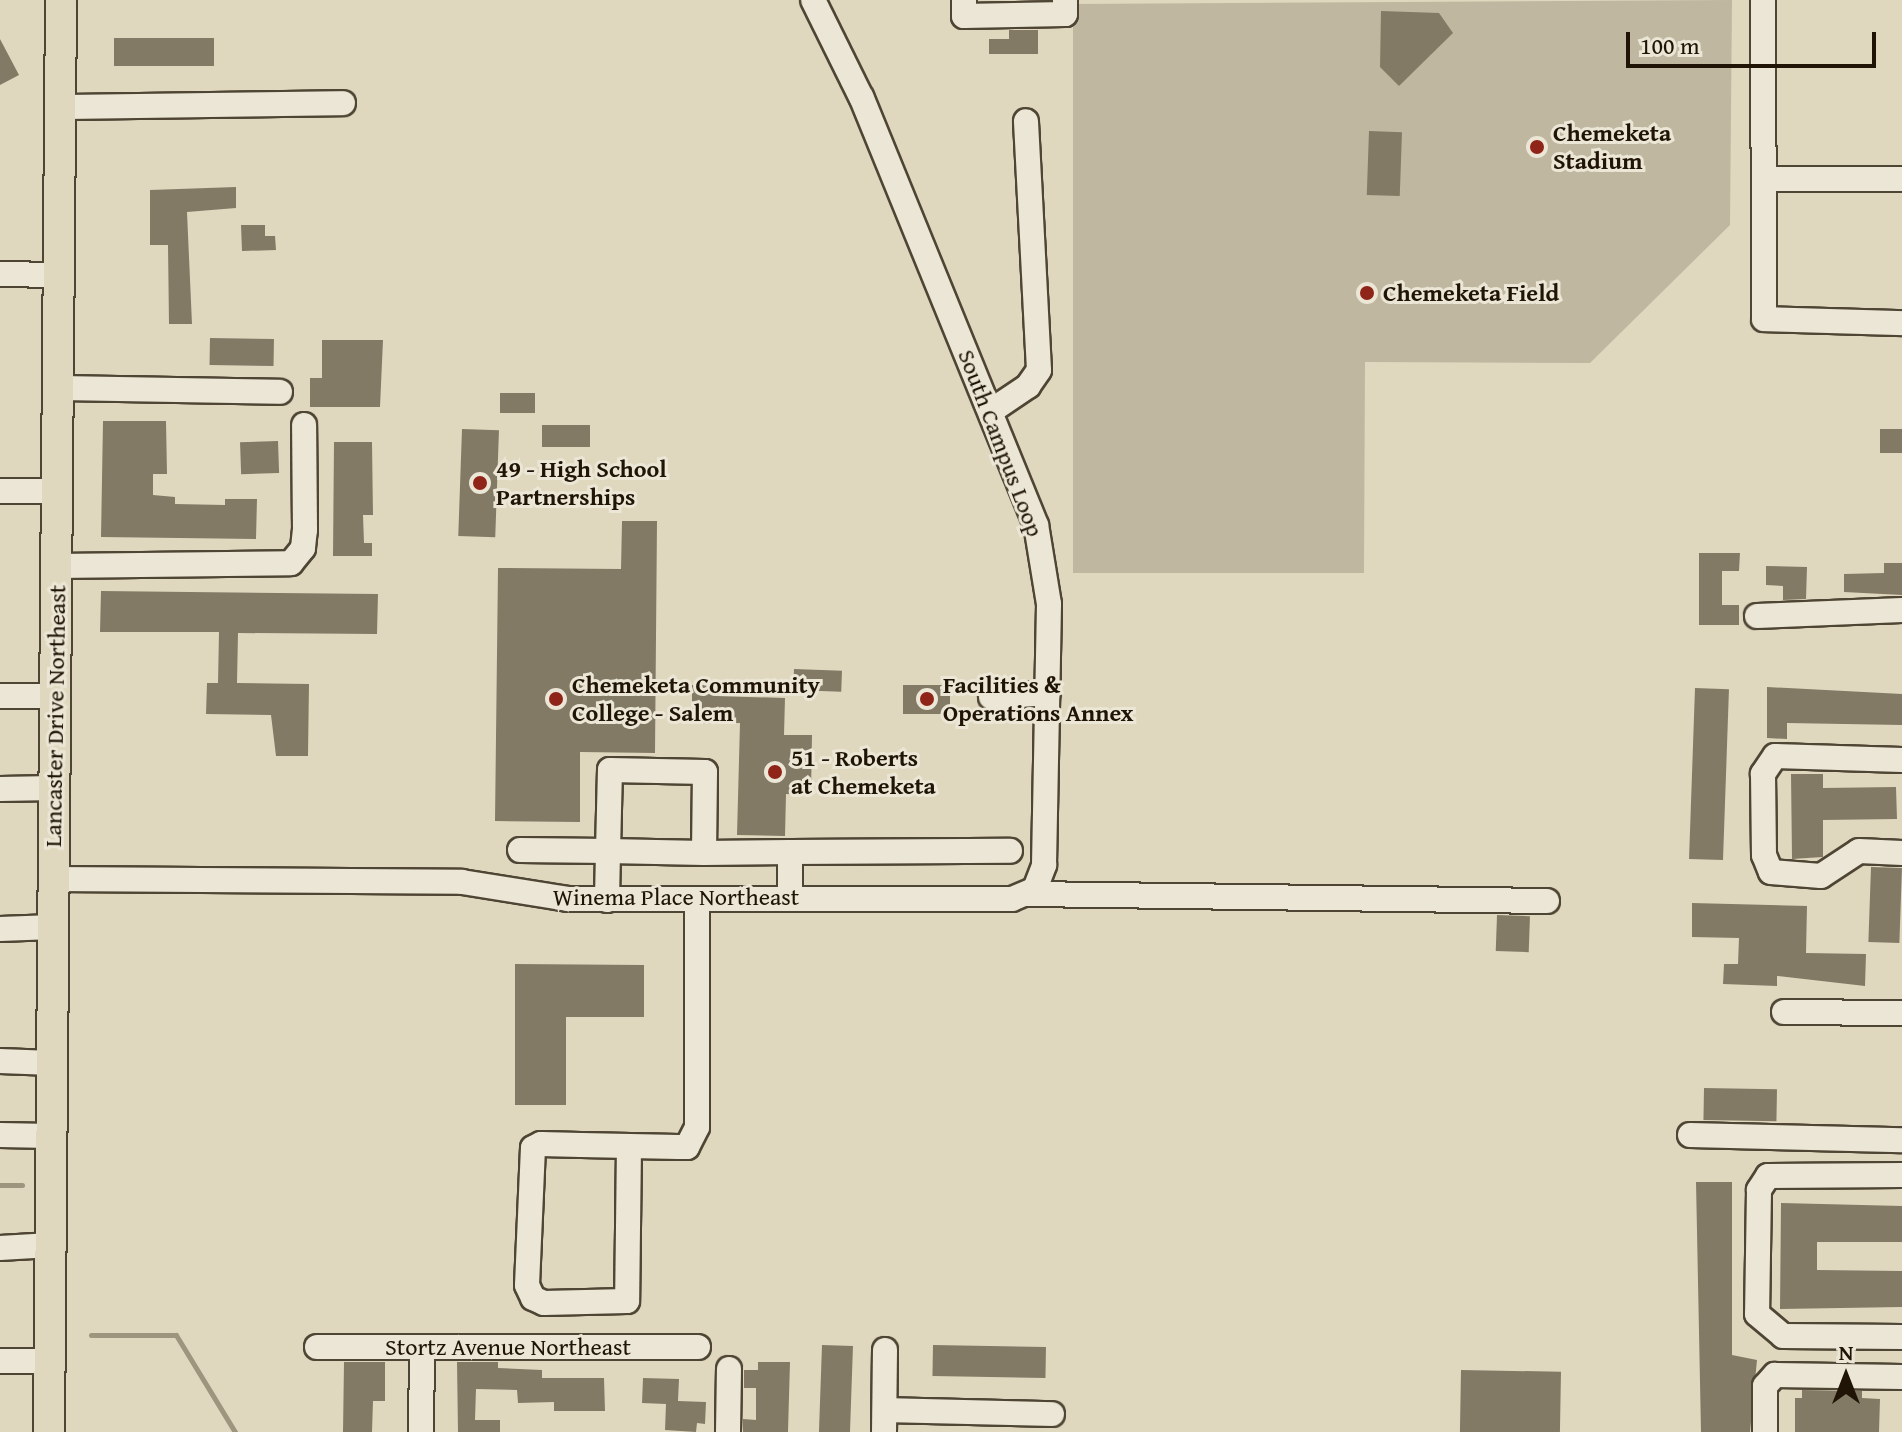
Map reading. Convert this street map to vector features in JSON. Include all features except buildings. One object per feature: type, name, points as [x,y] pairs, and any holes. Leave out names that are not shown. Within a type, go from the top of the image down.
[{"type":"main road","name":"Lancaster Drive Northeast","points":[[49,1432],[61,0]]},
{"type":"street","points":[[964,0],[964,16],[1065,14],[1065,0]]},
{"type":"street","points":[[1763,0],[1764,319],[1902,323]]},
{"type":"street","name":"South Campus Loop","points":[[820,2],[1036,525],[1048,584],[1044,865],[1041,880],[1020,897]]},
{"type":"street","points":[[60,107],[343,103]]},
{"type":"street","points":[[991,411],[1028,386],[1039,370],[1026,121]]},
{"type":"street","points":[[1764,179],[1902,179]]},
{"type":"street","points":[[0,274],[58,284]]},
{"type":"street","points":[[0,290],[58,284]]},
{"type":"street","points":[[58,388],[280,392]]},
{"type":"street","points":[[56,566],[291,563],[303,548],[305,530],[304,425]]},
{"type":"street","points":[[0,491],[57,491]]},
{"type":"street","points":[[1757,616],[1902,610]]},
{"type":"street","points":[[991,697],[1048,693]]},
{"type":"street","points":[[0,696],[55,696]]},
{"type":"street","points":[[1902,760],[1775,756],[1763,774],[1764,855],[1771,872],[1821,876],[1859,851],[1902,853]]},
{"type":"street","points":[[607,900],[610,770],[705,772],[704,853]]},
{"type":"street","points":[[0,789],[54,788]]},
{"type":"street","points":[[520,850],[704,853],[1010,851]]},
{"type":"street","points":[[790,852],[790,898]]},
{"type":"street","name":"Winema Place Northeast","points":[[53,879],[462,882],[546,899],[607,900],[1020,897],[1547,901]]},
{"type":"street","points":[[629,1146],[627,1301],[533,1298],[527,1285],[533,1148],[629,1146],[687,1147],[697,1127],[697,901]]},
{"type":"street","points":[[0,929],[53,927]]},
{"type":"street","points":[[1784,1012],[1902,1013]]},
{"type":"street","points":[[0,1061],[52,1063]]},
{"type":"street","points":[[0,1135],[51,1136]]},
{"type":"street","points":[[1690,1135],[1902,1140]]},
{"type":"street","points":[[1902,1175],[1768,1176],[1759,1190],[1757,1314],[1770,1332],[1783,1336],[1902,1337]]},
{"type":"street","points":[[0,1248],[51,1245]]},
{"type":"street","name":"Stortz Avenue Northeast","points":[[317,1347],[698,1347]]},
{"type":"street","points":[[421,1432],[422,1348]]},
{"type":"street","points":[[885,1350],[884,1421],[1052,1414]]},
{"type":"street","points":[[0,1361],[50,1361]]},
{"type":"street","points":[[728,1432],[729,1369]]},
{"type":"street","points":[[1765,1432],[1769,1378],[1902,1377]]},
{"type":"shaded area","name":"Chemeketa Field","points":[[1732,0],[1730,225],[1590,363],[1365,362],[1364,573],[1073,573],[1073,4]]},
{"type":"waterway","points":[[0,1185],[22,1185]]},
{"type":"waterway","points":[[91,1335],[176,1335],[235,1432]]},
{"type":"place","name":"Chemeketa Stadium","points":[[1537,147]]},
{"type":"place","name":"Chemeketa Field","points":[[1367,293]]},
{"type":"place","name":"49 - High School Partnerships","points":[[480,483]]},
{"type":"place","name":"Chemeketa Community College - Salem","points":[[556,699]]},
{"type":"place","name":"Facilities & Operations Annex","points":[[927,699]]},
{"type":"place","name":"51 - Roberts at Chemeketa","points":[[775,772]]}]
